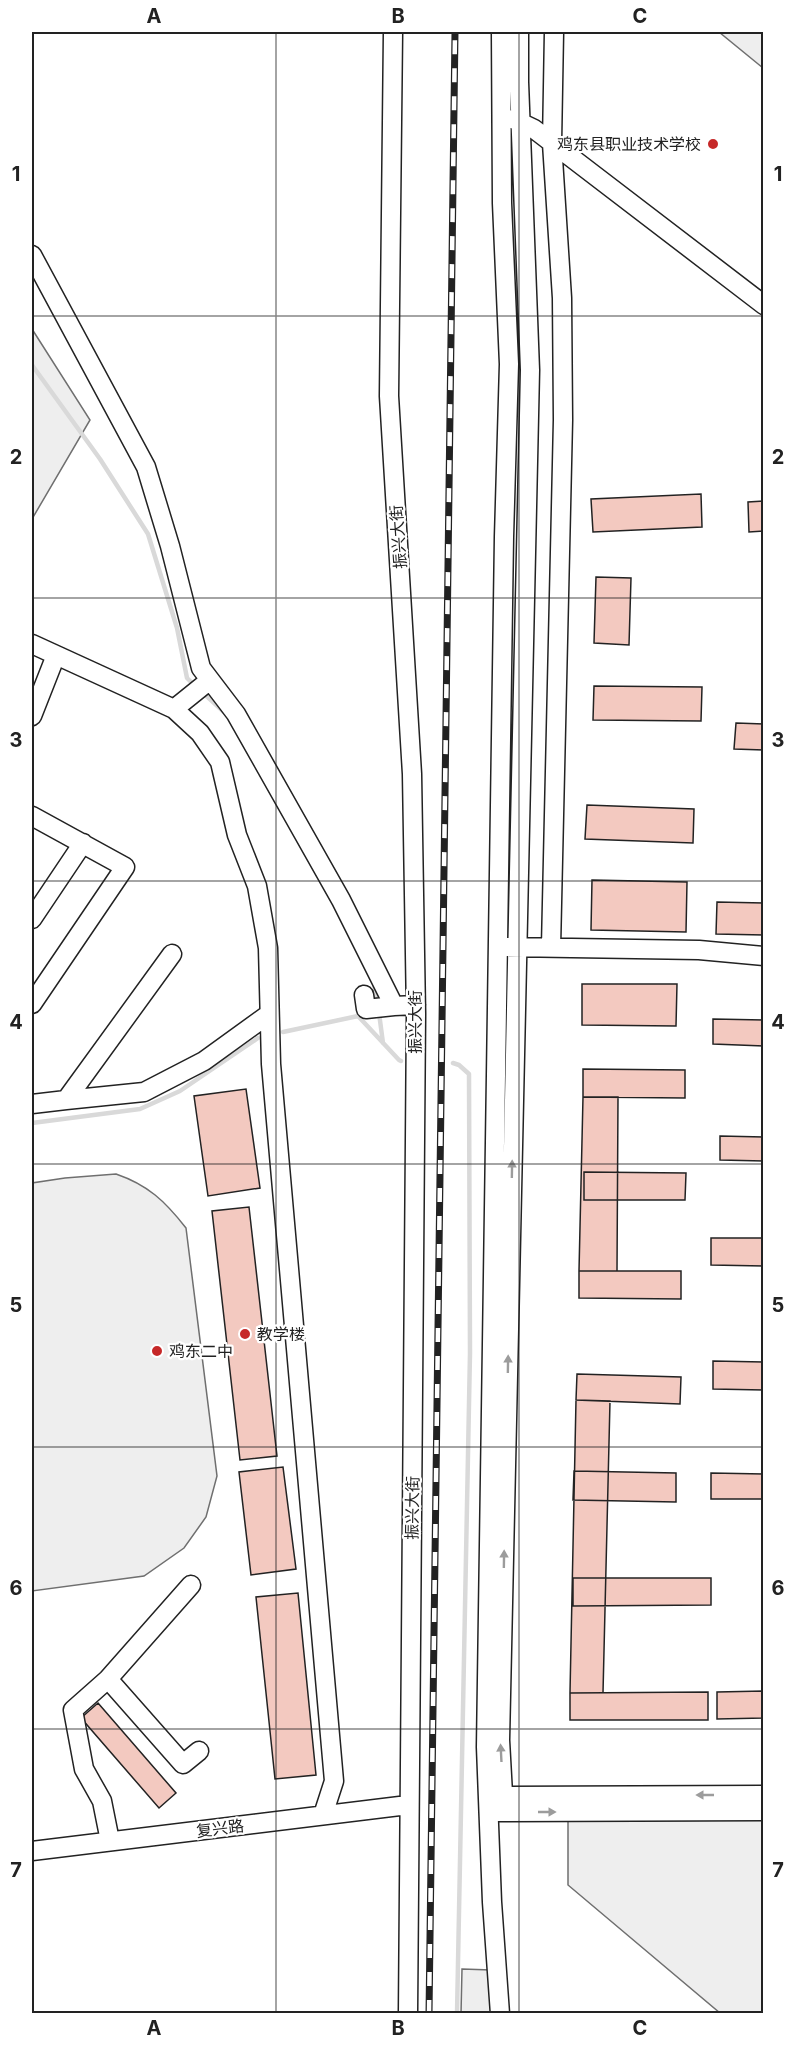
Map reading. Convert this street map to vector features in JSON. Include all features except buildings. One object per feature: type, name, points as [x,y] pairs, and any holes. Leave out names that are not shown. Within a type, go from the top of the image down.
[{"type":"street","name":"振兴大街","points":[[393,32],[389,396],[412,774],[416,1005],[408,2013]]},
{"type":"street","points":[[493,1807],[486,1747],[509,364],[502,203],[501,32]]},
{"type":"street","points":[[500,2013],[492,1902],[493,1807],[500,1740],[530,370],[520,121],[519,32]]},
{"type":"street","points":[[551,947],[562,420],[562,298],[552,143],[554,32]]},
{"type":"street","points":[[502,116],[520,121],[552,143],[764,305]]},
{"type":"street","points":[[32,255],[146,467],[170,546],[201,668],[236,714],[280,790],[341,900],[394,1006]]},
{"type":"street","points":[[32,644],[174,709],[200,733],[220,762],[237,835],[257,886],[268,948],[271,1064],[334,1781],[323,1815]]},
{"type":"street","points":[[32,716],[56,655]]},
{"type":"street","points":[[174,709],[210,680]]},
{"type":"street","points":[[32,816],[126,867],[32,1004]]},
{"type":"street","points":[[32,919],[83,843]]},
{"type":"street","points":[[498,947],[699,950],[764,956]]},
{"type":"street","points":[[66,1100],[172,954]]},
{"type":"street","points":[[364,995],[366,1009],[416,1005]]},
{"type":"street","points":[[32,1104],[144,1092],[204,1062],[269,1014]]},
{"type":"street","points":[[110,1841],[102,1801],[84,1769],[73,1710],[108,1679],[191,1584]]},
{"type":"street","points":[[108,1679],[183,1764],[199,1751]]},
{"type":"street","points":[[493,1807],[764,1795]]},
{"type":"street","name":"复兴路","points":[[32,1851],[408,1805]]},
{"type":"street","points":[[493,1807],[764,1810]]},
{"type":"shaded area","points":[[719,32],[763,32],[763,68]]},
{"type":"shaded area","points":[[32,329],[90,420],[32,519]]},
{"type":"shaded area","points":[[116,1174],[137,1183],[155,1195],[186,1228],[217,1476],[206,1517],[184,1548],[144,1576],[32,1591],[32,1183]]},
{"type":"shaded area","points":[[763,1820],[763,2013],[720,2013],[568,1885],[568,1821]]},
{"type":"shaded area","points":[[462,1969],[491,1970],[494,2013],[461,2014]]},
{"type":"waterway","points":[[32,365],[100,459],[148,534],[177,628],[187,678],[195,686]]},
{"type":"waterway","points":[[201,691],[224,712]]},
{"type":"waterway","points":[[374,983],[377,1004]]},
{"type":"waterway","points":[[379,1013],[383,1043]]},
{"type":"waterway","points":[[283,1032],[358,1016],[401,1061]]},
{"type":"waterway","points":[[32,1123],[140,1109],[180,1091],[258,1038]]},
{"type":"waterway","points":[[453,1063],[469,1074],[470,1353],[457,2014]]},
{"type":"railway","points":[[429,2014],[455,32]]},
{"type":"place","name":"鸡东县职业技术学校","points":[[713,144]]},
{"type":"place","name":"教学楼","points":[[245,1334]]},
{"type":"place","name":"鸡东二中","points":[[157,1351]]}]
